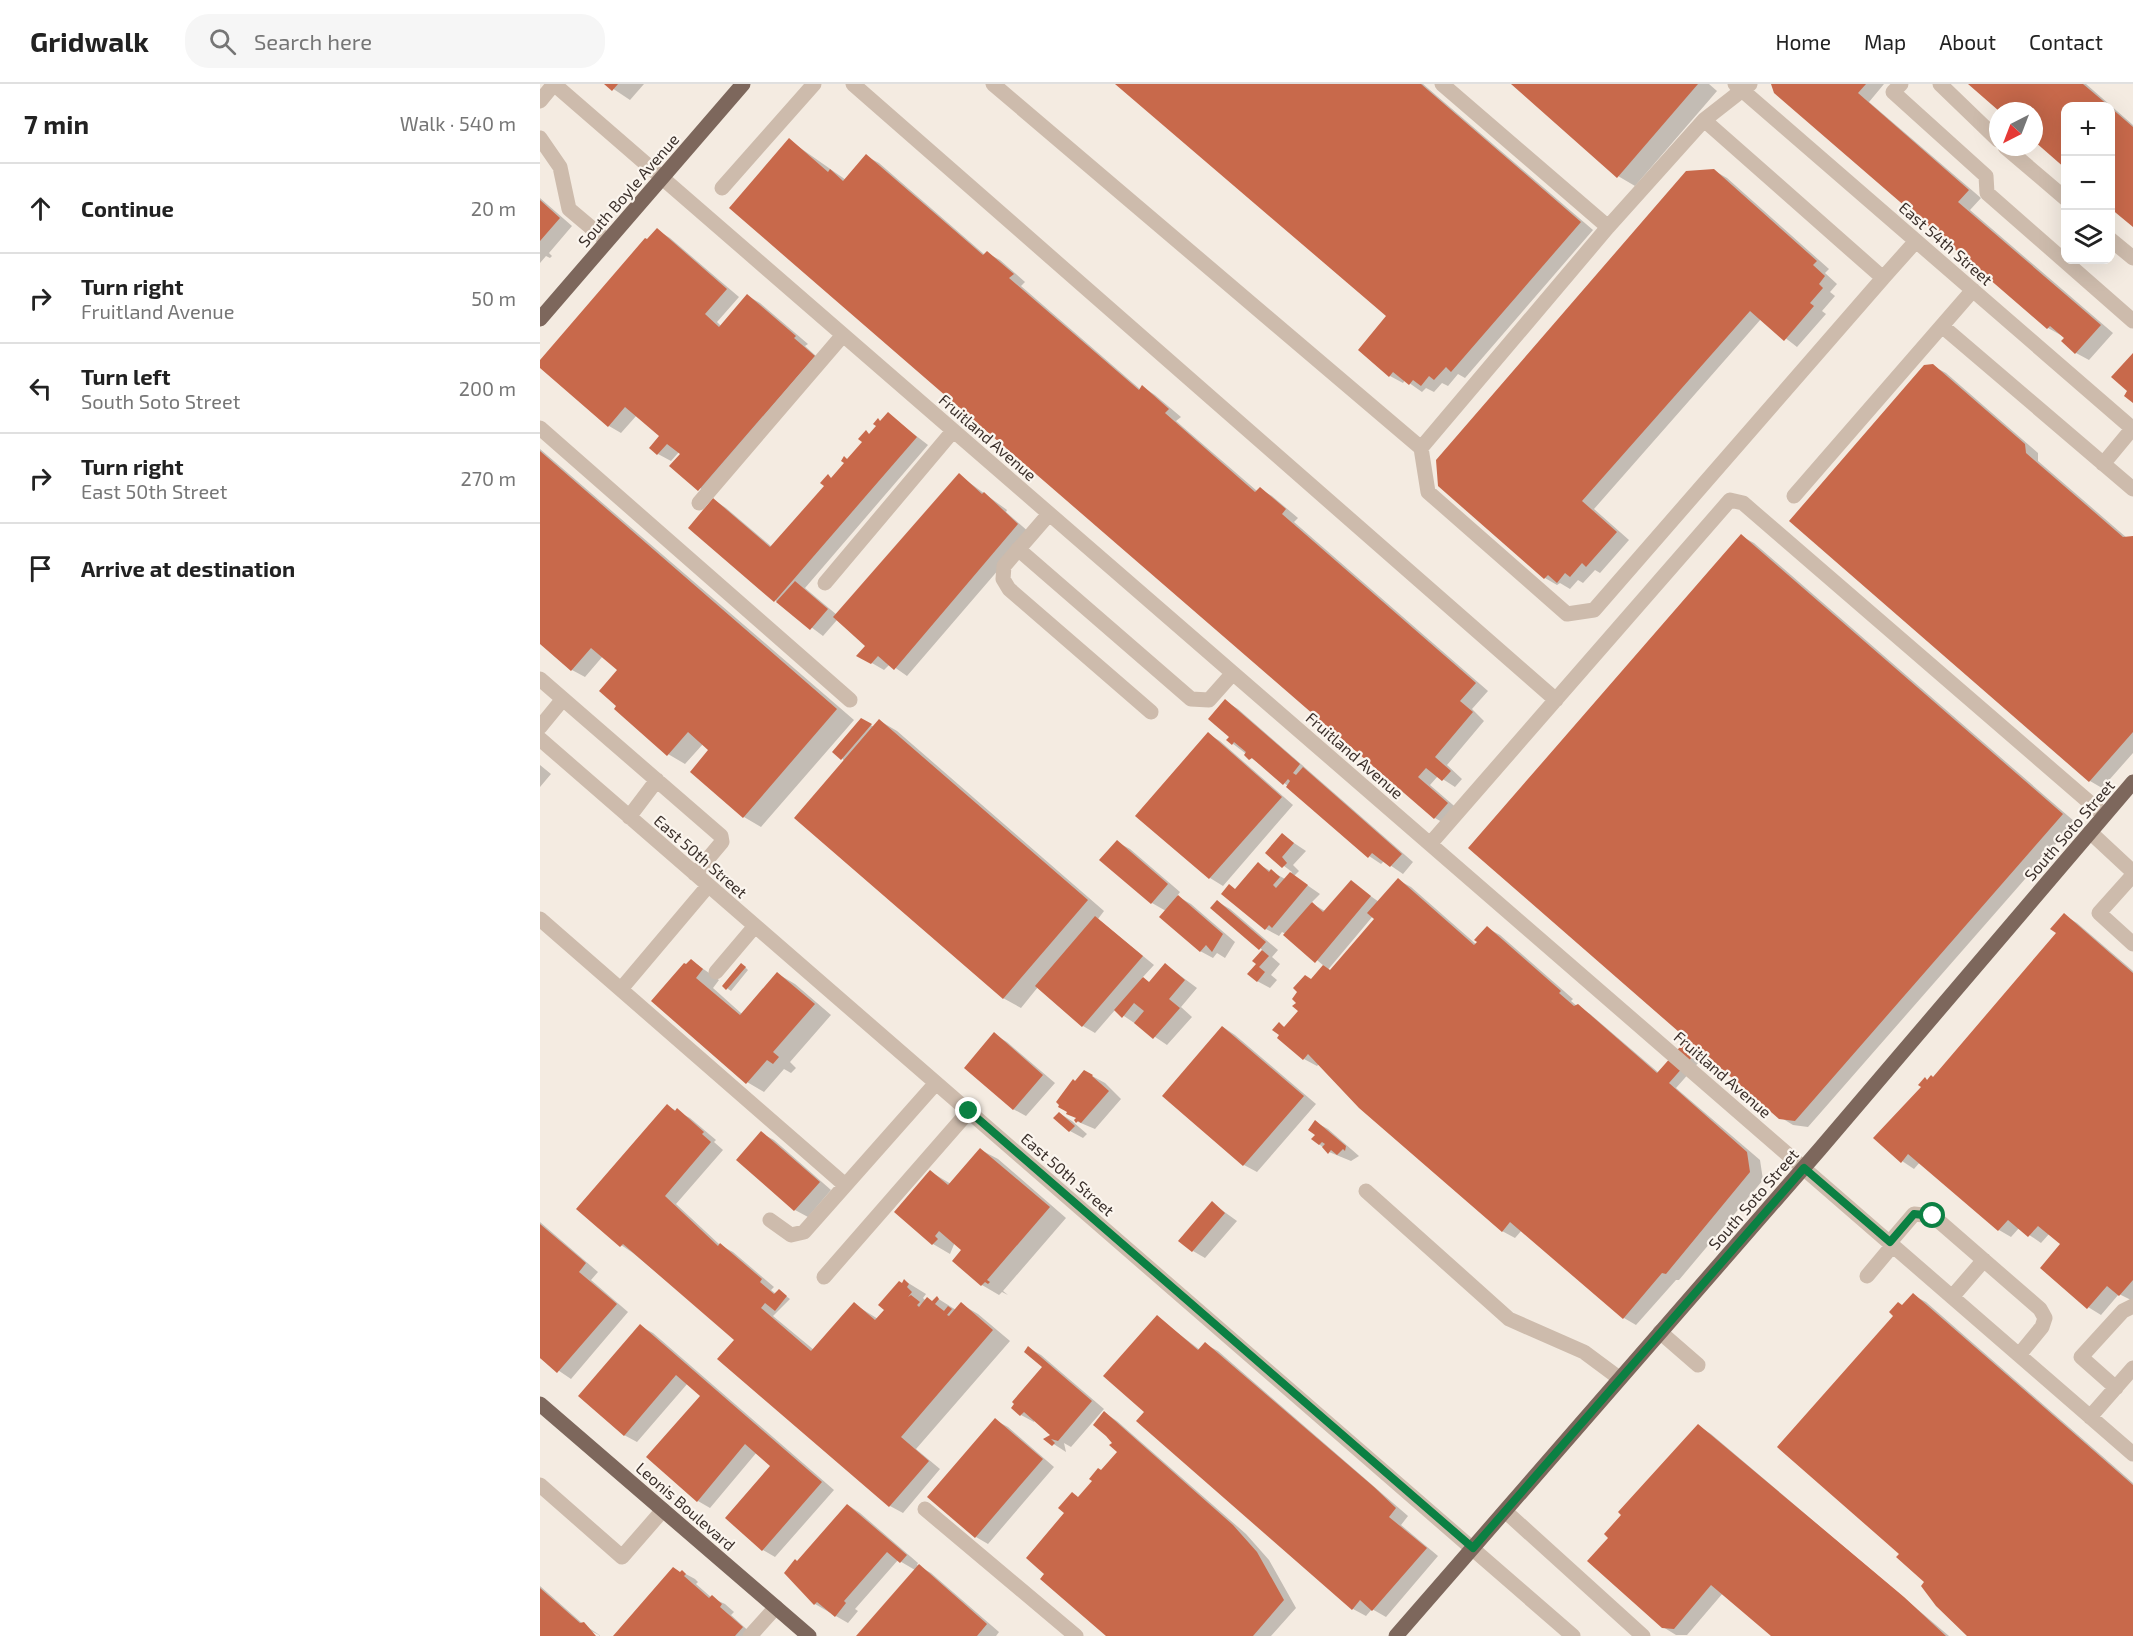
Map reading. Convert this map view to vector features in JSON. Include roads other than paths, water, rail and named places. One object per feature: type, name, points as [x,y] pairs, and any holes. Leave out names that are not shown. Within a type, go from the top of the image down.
[{"type":"main road","name":"South Boyle Avenue","points":[[540,319],[743,84]]},
{"type":"main road","name":"South Soto Street","points":[[1396,1636],[1804,1168],[2133,782]]},
{"type":"main road","name":"Leonis Boulevard","points":[[540,1404],[809,1636]]},
{"type":"street","name":"Fruitland Avenue","points":[[554,84],[2133,1454]]},
{"type":"street","points":[[540,101],[554,84]]},
{"type":"street","points":[[722,188],[814,84]]},
{"type":"street","points":[[853,84],[1556,700]]},
{"type":"street","points":[[993,84],[1421,448],[1428,492],[1567,614],[1594,610],[1916,241]]},
{"type":"street","points":[[1442,84],[1608,228]]},
{"type":"street","points":[[1901,84],[1893,92],[1986,176],[1987,193],[2133,321]]},
{"type":"street","points":[[1940,84],[1989,131]]},
{"type":"street","points":[[1421,448],[1608,228],[1704,120],[1743,87]]},
{"type":"street","name":"East 54th Street","points":[[1743,87],[2133,429]]},
{"type":"street","points":[[1704,120],[1883,278]]},
{"type":"street","points":[[540,138],[560,167],[569,209],[607,241]]},
{"type":"street","points":[[2016,156],[2061,195]]},
{"type":"street","points":[[2115,242],[2133,258]]},
{"type":"street","points":[[1794,496],[1973,290]]},
{"type":"street","points":[[1942,326],[2133,489]]},
{"type":"street","points":[[699,503],[843,335]]},
{"type":"street","points":[[540,428],[850,700]]},
{"type":"street","points":[[2103,464],[2133,429]]},
{"type":"street","points":[[825,583],[953,431]]},
{"type":"street","points":[[1430,844],[1730,500],[1743,503],[2104,815]]},
{"type":"street","points":[[1048,513],[1004,566],[1003,579],[1009,589],[1151,712]]},
{"type":"street","points":[[1018,549],[1191,699],[1209,700],[1233,673]]},
{"type":"street","points":[[540,679],[721,836],[722,842],[695,874]]},
{"type":"street","points":[[540,727],[563,699]]},
{"type":"street","name":"East 50th Street","points":[[540,739],[1573,1636]]},
{"type":"street","points":[[629,817],[657,780]]},
{"type":"street","points":[[2090,832],[2133,873],[2099,913],[2133,944]]},
{"type":"street","points":[[621,989],[708,886]]},
{"type":"street","points":[[540,919],[845,1185]]},
{"type":"street","points":[[716,972],[754,926]]},
{"type":"street","points":[[770,1220],[791,1236],[798,1235],[936,1083]]},
{"type":"street","points":[[824,1277],[969,1111]]},
{"type":"street","points":[[1366,1191],[1509,1319],[1584,1352],[1619,1378]]},
{"type":"street","points":[[1867,1276],[1914,1214],[1922,1213],[1933,1216],[2040,1309],[2045,1318],[2042,1327],[2019,1355]]},
{"type":"street","points":[[1952,1297],[1984,1260]]},
{"type":"street","points":[[2116,1388],[2081,1357],[2123,1311],[2133,1306]]},
{"type":"street","points":[[1660,1332],[1698,1365]]},
{"type":"street","points":[[2090,1417],[2133,1368]]},
{"type":"street","points":[[540,1485],[622,1557],[663,1510]]},
{"type":"street","points":[[925,1509],[1076,1636]]},
{"type":"street","points":[[1504,1510],[1643,1636]]},
{"type":"street","points":[[750,1636],[776,1607]]}]
